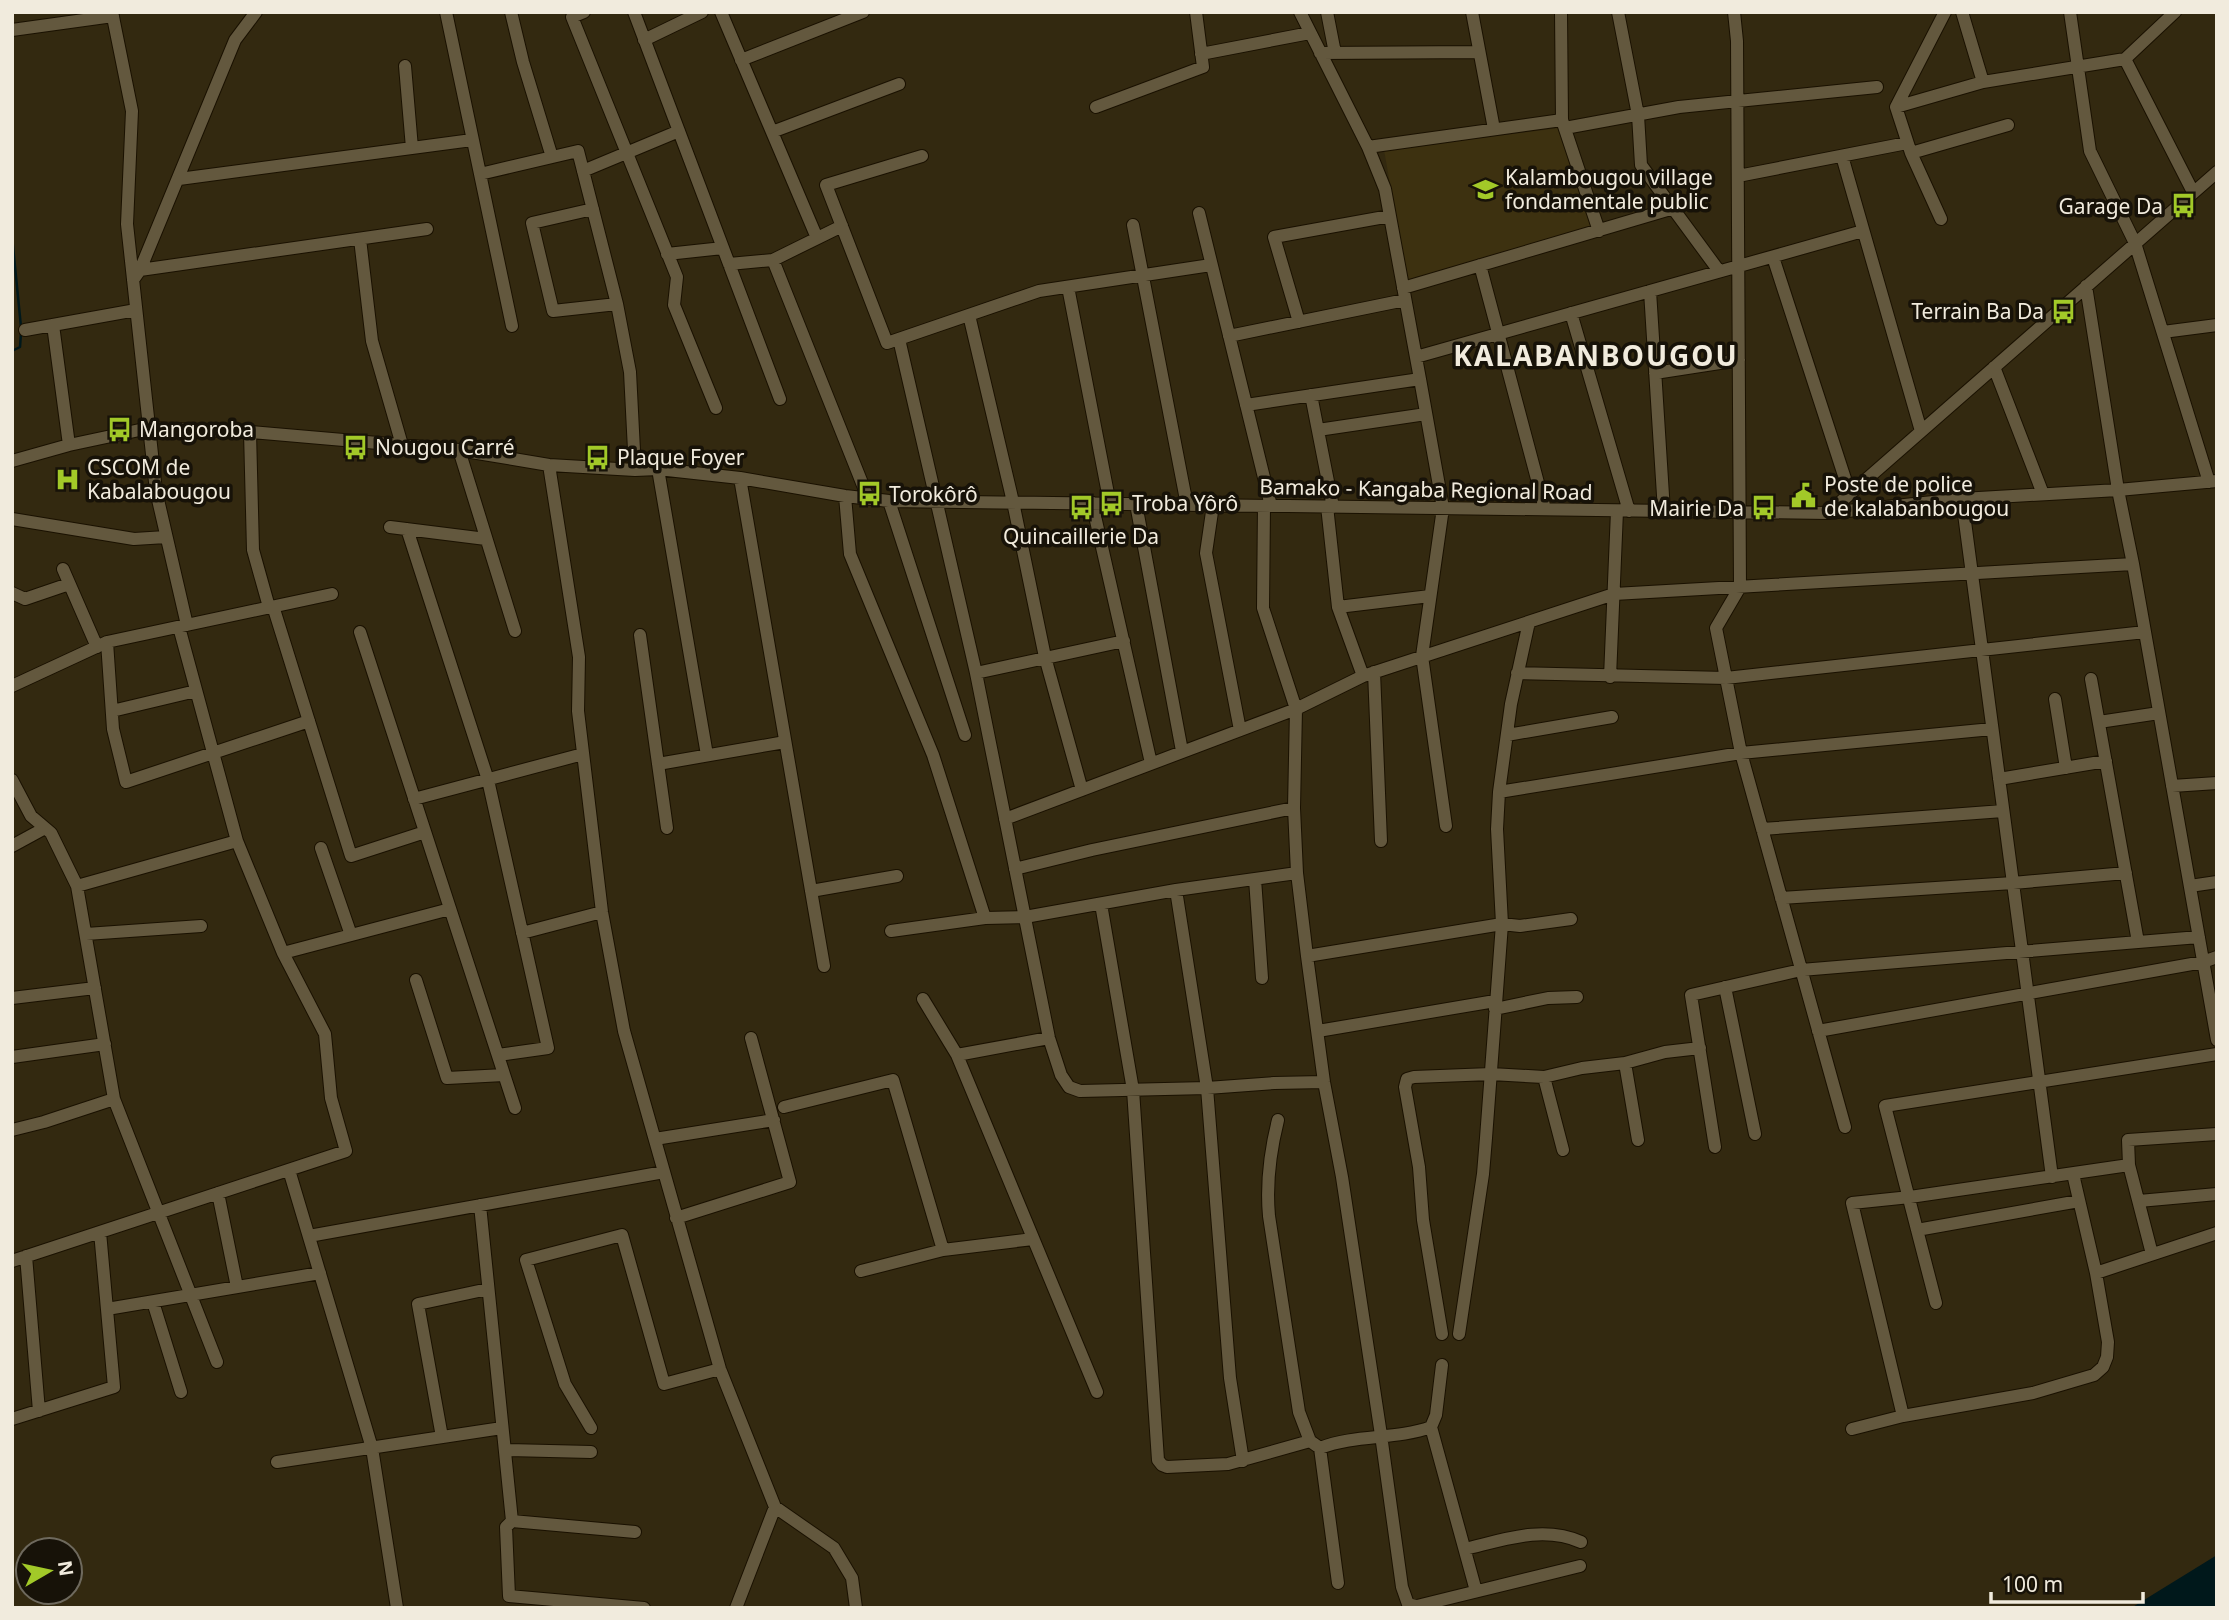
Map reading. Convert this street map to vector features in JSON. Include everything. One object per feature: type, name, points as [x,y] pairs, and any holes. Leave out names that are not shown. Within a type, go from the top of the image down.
[{"type":"street","points":[[137,275],[235,40],[256,12]]},
{"type":"street","points":[[446,12],[512,326]]},
{"type":"street","points":[[511,12],[552,158]]},
{"type":"street","points":[[584,12],[572,17],[677,277],[674,305],[716,408]]},
{"type":"street","points":[[634,12],[780,398]]},
{"type":"street","points":[[645,40],[702,12]]},
{"type":"street","points":[[721,12],[817,238]]},
{"type":"street","points":[[741,60],[863,12]]},
{"type":"street","points":[[1096,107],[1203,67],[1196,12]]},
{"type":"street","points":[[1300,12],[1368,147],[1385,189],[1420,379],[1443,508],[1422,656],[1446,826]]},
{"type":"street","points":[[1327,12],[1335,53]]},
{"type":"street","points":[[1472,12],[1494,129]]},
{"type":"street","points":[[1561,12],[1564,124],[1599,231]]},
{"type":"street","points":[[1618,12],[1638,115],[1641,165],[1719,271]]},
{"type":"street","points":[[1734,12],[1738,100],[1740,587],[1716,628],[1741,753],[1845,1127]]},
{"type":"street","points":[[1941,219],[1909,148],[1896,107],[1945,12]]},
{"type":"street","points":[[1962,12],[1983,82]]},
{"type":"street","points":[[2070,12],[2090,151],[2135,243],[2213,482]]},
{"type":"street","points":[[1896,107],[1983,82],[2125,59],[2175,12]]},
{"type":"street","points":[[12,30],[113,14],[132,111],[127,224],[137,275],[136,310],[156,491],[196,691],[237,841],[283,953],[325,1034],[331,1098],[346,1151],[12,1261]]},
{"type":"street","points":[[1201,54],[1310,33]]},
{"type":"street","points":[[1320,53],[1479,52]]},
{"type":"street","points":[[2125,59],[2193,192]]},
{"type":"street","points":[[404,66],[412,148]]},
{"type":"street","points":[[772,132],[899,83]]},
{"type":"street","points":[[1368,147],[1494,129],[1638,115],[1738,100],[1877,87]]},
{"type":"street","points":[[1738,177],[1842,156],[1909,148],[2008,125]]},
{"type":"street","points":[[583,171],[679,131]]},
{"type":"street","points":[[179,179],[472,140]]},
{"type":"street","points":[[480,174],[578,151],[617,304],[629,372],[635,470]]},
{"type":"street","points":[[922,156],[826,185],[887,343],[1040,291],[1211,265]]},
{"type":"street","points":[[1842,156],[1921,431]]},
{"type":"street","points":[[1828,513],[2217,172]]},
{"type":"street","points":[[1229,336],[1299,322],[1404,294],[1480,265],[1674,208]]},
{"type":"street","points":[[593,209],[532,223],[553,311],[617,304]]},
{"type":"street","points":[[1199,213],[1246,405],[1267,506],[1264,608],[1296,709],[1294,808],[1297,873],[1307,956],[1402,1587],[1408,1604],[1427,1604],[1580,1566]]},
{"type":"street","points":[[1299,322],[1274,237],[1390,216]]},
{"type":"street","points":[[1132,225],[1187,505]]},
{"type":"street","points":[[729,264],[772,260],[842,226]]},
{"type":"street","points":[[137,275],[427,229]]},
{"type":"street","points":[[1416,357],[1863,231]]},
{"type":"street","points":[[360,239],[372,341],[402,445]]},
{"type":"street","points":[[667,254],[723,248]]},
{"type":"street","points":[[1773,257],[1850,494]]},
{"type":"street","points":[[772,260],[868,498]]},
{"type":"street","points":[[1480,265],[1545,509]]},
{"type":"street","points":[[2086,286],[2118,490],[2216,1034]]},
{"type":"street","points":[[1068,287],[1110,504]]},
{"type":"street","points":[[1650,291],[1664,511]]},
{"type":"street","points":[[25,330],[136,310]]},
{"type":"street","points":[[1571,313],[1623,511],[1614,594],[1610,677]]},
{"type":"street","points":[[968,315],[1013,502],[1045,657],[1082,790]]},
{"type":"street","points":[[52,325],[69,445]]},
{"type":"street","points":[[2163,332],[2217,326]]},
{"type":"street","points":[[899,339],[976,673],[1049,1038],[1061,1075],[1069,1087],[1080,1091],[1324,1082]]},
{"type":"street","points":[[1655,373],[1739,360]]},
{"type":"street","points":[[1994,367],[2043,494]]},
{"type":"street","points":[[1246,405],[1420,379]]},
{"type":"street","points":[[1311,395],[1330,507],[1338,607],[1368,674],[1381,841]]},
{"type":"street","points":[[1318,430],[1426,415]]},
{"type":"street","name":"Bamako - Kangaba Regional Road","points":[[12,461],[69,445],[149,428],[250,432],[459,450],[549,465],[659,469],[889,500],[1828,513],[1962,499],[2213,482]]},
{"type":"street","points":[[250,432],[253,550],[351,856],[425,832]]},
{"type":"street","points":[[459,450],[515,631]]},
{"type":"street","points":[[549,465],[579,657],[578,711],[602,912],[624,1031],[720,1370],[775,1507],[834,1548],[852,1578],[856,1608]]},
{"type":"street","points":[[659,469],[707,755]]},
{"type":"street","points":[[740,478],[824,966]]},
{"type":"street","points":[[845,496],[850,554],[933,755],[985,918]]},
{"type":"street","points":[[1962,499],[2052,1177]]},
{"type":"street","points":[[889,500],[965,735]]},
{"type":"street","points":[[1092,503],[1150,763]]},
{"type":"street","points":[[1136,504],[1182,751]]},
{"type":"street","points":[[1213,505],[1206,553],[1240,730]]},
{"type":"street","points":[[12,519],[134,539],[166,537]]},
{"type":"street","points":[[390,527],[486,539]]},
{"type":"street","points":[[407,529],[488,780],[548,1048],[498,1055]]},
{"type":"street","points":[[1005,819],[1296,709],[1368,674],[1614,594],[2133,564]]},
{"type":"street","points":[[63,569],[102,645],[113,729],[126,782],[309,720]]},
{"type":"street","points":[[12,593],[25,598],[69,584]]},
{"type":"street","points":[[12,686],[102,645],[332,594]]},
{"type":"street","points":[[1338,607],[1430,596]]},
{"type":"street","points":[[1459,1334],[1483,1174],[1502,925],[1497,829],[1499,792],[1517,673],[1529,622]]},
{"type":"street","points":[[360,632],[515,1108]]},
{"type":"street","points":[[1517,673],[1726,678],[2145,632]]},
{"type":"street","points":[[640,635],[667,828]]},
{"type":"street","points":[[976,673],[1124,641]]},
{"type":"street","points":[[2091,679],[2138,942]]},
{"type":"street","points":[[112,711],[196,691]]},
{"type":"street","points":[[2055,699],[2066,768]]},
{"type":"street","points":[[2099,722],[2159,713]]},
{"type":"street","points":[[1507,735],[1612,717]]},
{"type":"street","points":[[1499,792],[1741,753],[1992,729]]},
{"type":"street","points":[[658,764],[785,742]]},
{"type":"street","points":[[414,799],[583,754]]},
{"type":"street","points":[[1999,779],[2106,761]]},
{"type":"street","points":[[12,780],[31,816],[51,833],[77,886],[114,1099],[217,1362]]},
{"type":"street","points":[[2172,786],[2217,783]]},
{"type":"street","points":[[1015,869],[1092,850],[1294,808]]},
{"type":"street","points":[[1762,829],[2003,811]]},
{"type":"street","points":[[12,846],[45,828]]},
{"type":"street","points":[[77,886],[237,841]]},
{"type":"street","points":[[321,848],[351,935]]},
{"type":"street","points":[[891,931],[985,918],[1025,917],[1176,890],[1297,873]]},
{"type":"street","points":[[1781,898],[2126,873]]},
{"type":"street","points":[[811,891],[898,876]]},
{"type":"street","points":[[1255,879],[1262,978]]},
{"type":"street","points":[[2190,886],[2217,882]]},
{"type":"street","points":[[1176,890],[1207,1088],[1230,1378],[1243,1461]]},
{"type":"street","points":[[1101,904],[1133,1090],[1158,1460],[1167,1467],[1228,1464],[1315,1444],[1421,1431],[1431,1427]]},
{"type":"street","points":[[283,953],[450,909]]},
{"type":"street","points":[[522,933],[602,912]]},
{"type":"street","points":[[1307,956],[1502,925],[1520,926],[1572,919]]},
{"type":"street","points":[[86,934],[201,926]]},
{"type":"street","points":[[1715,1147],[1691,995],[1801,970],[2199,937]]},
{"type":"street","points":[[1818,1031],[2203,962],[2217,957]]},
{"type":"street","points":[[416,980],[447,1078],[504,1075]]},
{"type":"street","points":[[1726,987],[1755,1134]]},
{"type":"street","points":[[12,998],[95,988]]},
{"type":"street","points":[[1318,1031],[1548,998],[1577,998]]},
{"type":"street","points":[[923,999],[957,1055],[1097,1392]]},
{"type":"street","points":[[676,1218],[790,1182],[751,1038]]},
{"type":"street","points":[[957,1055],[1049,1038]]},
{"type":"street","points":[[12,1057],[105,1044]]},
{"type":"street","points":[[1442,1334],[1423,1220],[1419,1167],[1405,1087],[1407,1079],[1491,1074],[1544,1077],[1582,1068],[1625,1063],[1665,1052],[1699,1048]]},
{"type":"street","points":[[1936,1303],[1885,1106],[2217,1054]]},
{"type":"street","points":[[1625,1063],[1638,1140]]},
{"type":"street","points":[[1544,1077],[1563,1150]]},
{"type":"street","points":[[784,1107],[894,1080],[943,1250]]},
{"type":"street","points":[[12,1130],[114,1099]]},
{"type":"street","points":[[654,1139],[774,1120]]},
{"type":"street","points":[[1278,1120],[1270,1155],[1269,1216],[1299,1412],[1315,1444],[1338,1583]]},
{"type":"street","points":[[2152,1254],[2129,1165],[2127,1140],[2217,1135]]},
{"type":"street","points":[[1903,1416],[1852,1203],[2129,1165]]},
{"type":"street","points":[[289,1170],[372,1448],[397,1608]]},
{"type":"street","points":[[309,1236],[664,1172]]},
{"type":"street","points":[[1852,1429],[1903,1416],[2033,1393],[2094,1374],[2103,1367],[2108,1342],[2096,1273],[2073,1174]]},
{"type":"street","points":[[218,1193],[237,1287]]},
{"type":"street","points":[[2140,1201],[2217,1194]]},
{"type":"street","points":[[1917,1230],[2079,1201]]},
{"type":"street","points":[[480,1205],[512,1521]]},
{"type":"street","points":[[12,1419],[114,1387],[100,1232]]},
{"type":"street","points":[[2096,1273],[2217,1233]]},
{"type":"street","points":[[591,1428],[565,1384],[526,1260],[622,1236],[664,1384],[720,1370]]},
{"type":"street","points":[[861,1272],[943,1250],[1033,1239]]},
{"type":"street","points":[[26,1256],[40,1411]]},
{"type":"street","points":[[107,1310],[320,1273]]},
{"type":"street","points":[[442,1437],[418,1304],[488,1289]]},
{"type":"street","points":[[153,1301],[181,1392]]},
{"type":"street","points":[[1442,1365],[1436,1415],[1431,1427],[1476,1591]]},
{"type":"street","points":[[277,1462],[502,1428]]},
{"type":"street","points":[[505,1450],[591,1452]]},
{"type":"street","points":[[736,1608],[775,1507]]},
{"type":"street","points":[[512,1521],[635,1532]]},
{"type":"street","points":[[512,1521],[506,1527],[509,1596],[645,1608]]},
{"type":"street","points":[[1465,1549],[1521,1536],[1544,1534],[1570,1537],[1581,1542]]},
{"type":"shaded area","name":"Kalambougou village fondamentale public","points":[[1559,128],[1591,227],[1407,280],[1384,150]]},
{"type":"water","points":[[2217,1555],[2217,1608],[2131,1608]]},
{"type":"waterway","points":[[12,236],[21,327]]},
{"type":"waterway","points":[[12,351],[20,347],[21,333]]},
{"type":"place","name":"Kalambougou village fondamentale public","points":[[1485,189]]},
{"type":"place","name":"Garage Da","points":[[2183,206]]},
{"type":"place","name":"Terrain Ba Da","points":[[2064,311]]},
{"type":"place","name":"Mangoroba","points":[[119,429]]},
{"type":"place","name":"Nougou Carré","points":[[355,447]]},
{"type":"place","name":"Plaque Foyer","points":[[597,457]]},
{"type":"place","name":"CSCOM de Kabalabougou","points":[[67,479]]},
{"type":"place","name":"Torokôrô","points":[[869,494]]},
{"type":"place","name":"Poste de police de kalabanbougou","points":[[1804,496]]},
{"type":"place","name":"Troba Yôrô","points":[[1112,503]]},
{"type":"place","name":"Quincaillerie Da","points":[[1081,507]]},
{"type":"place","name":"Mairie Da","points":[[1764,508]]},
{"type":"district","name":"KALABANBOUGOU","points":[[1596,355]]}]
